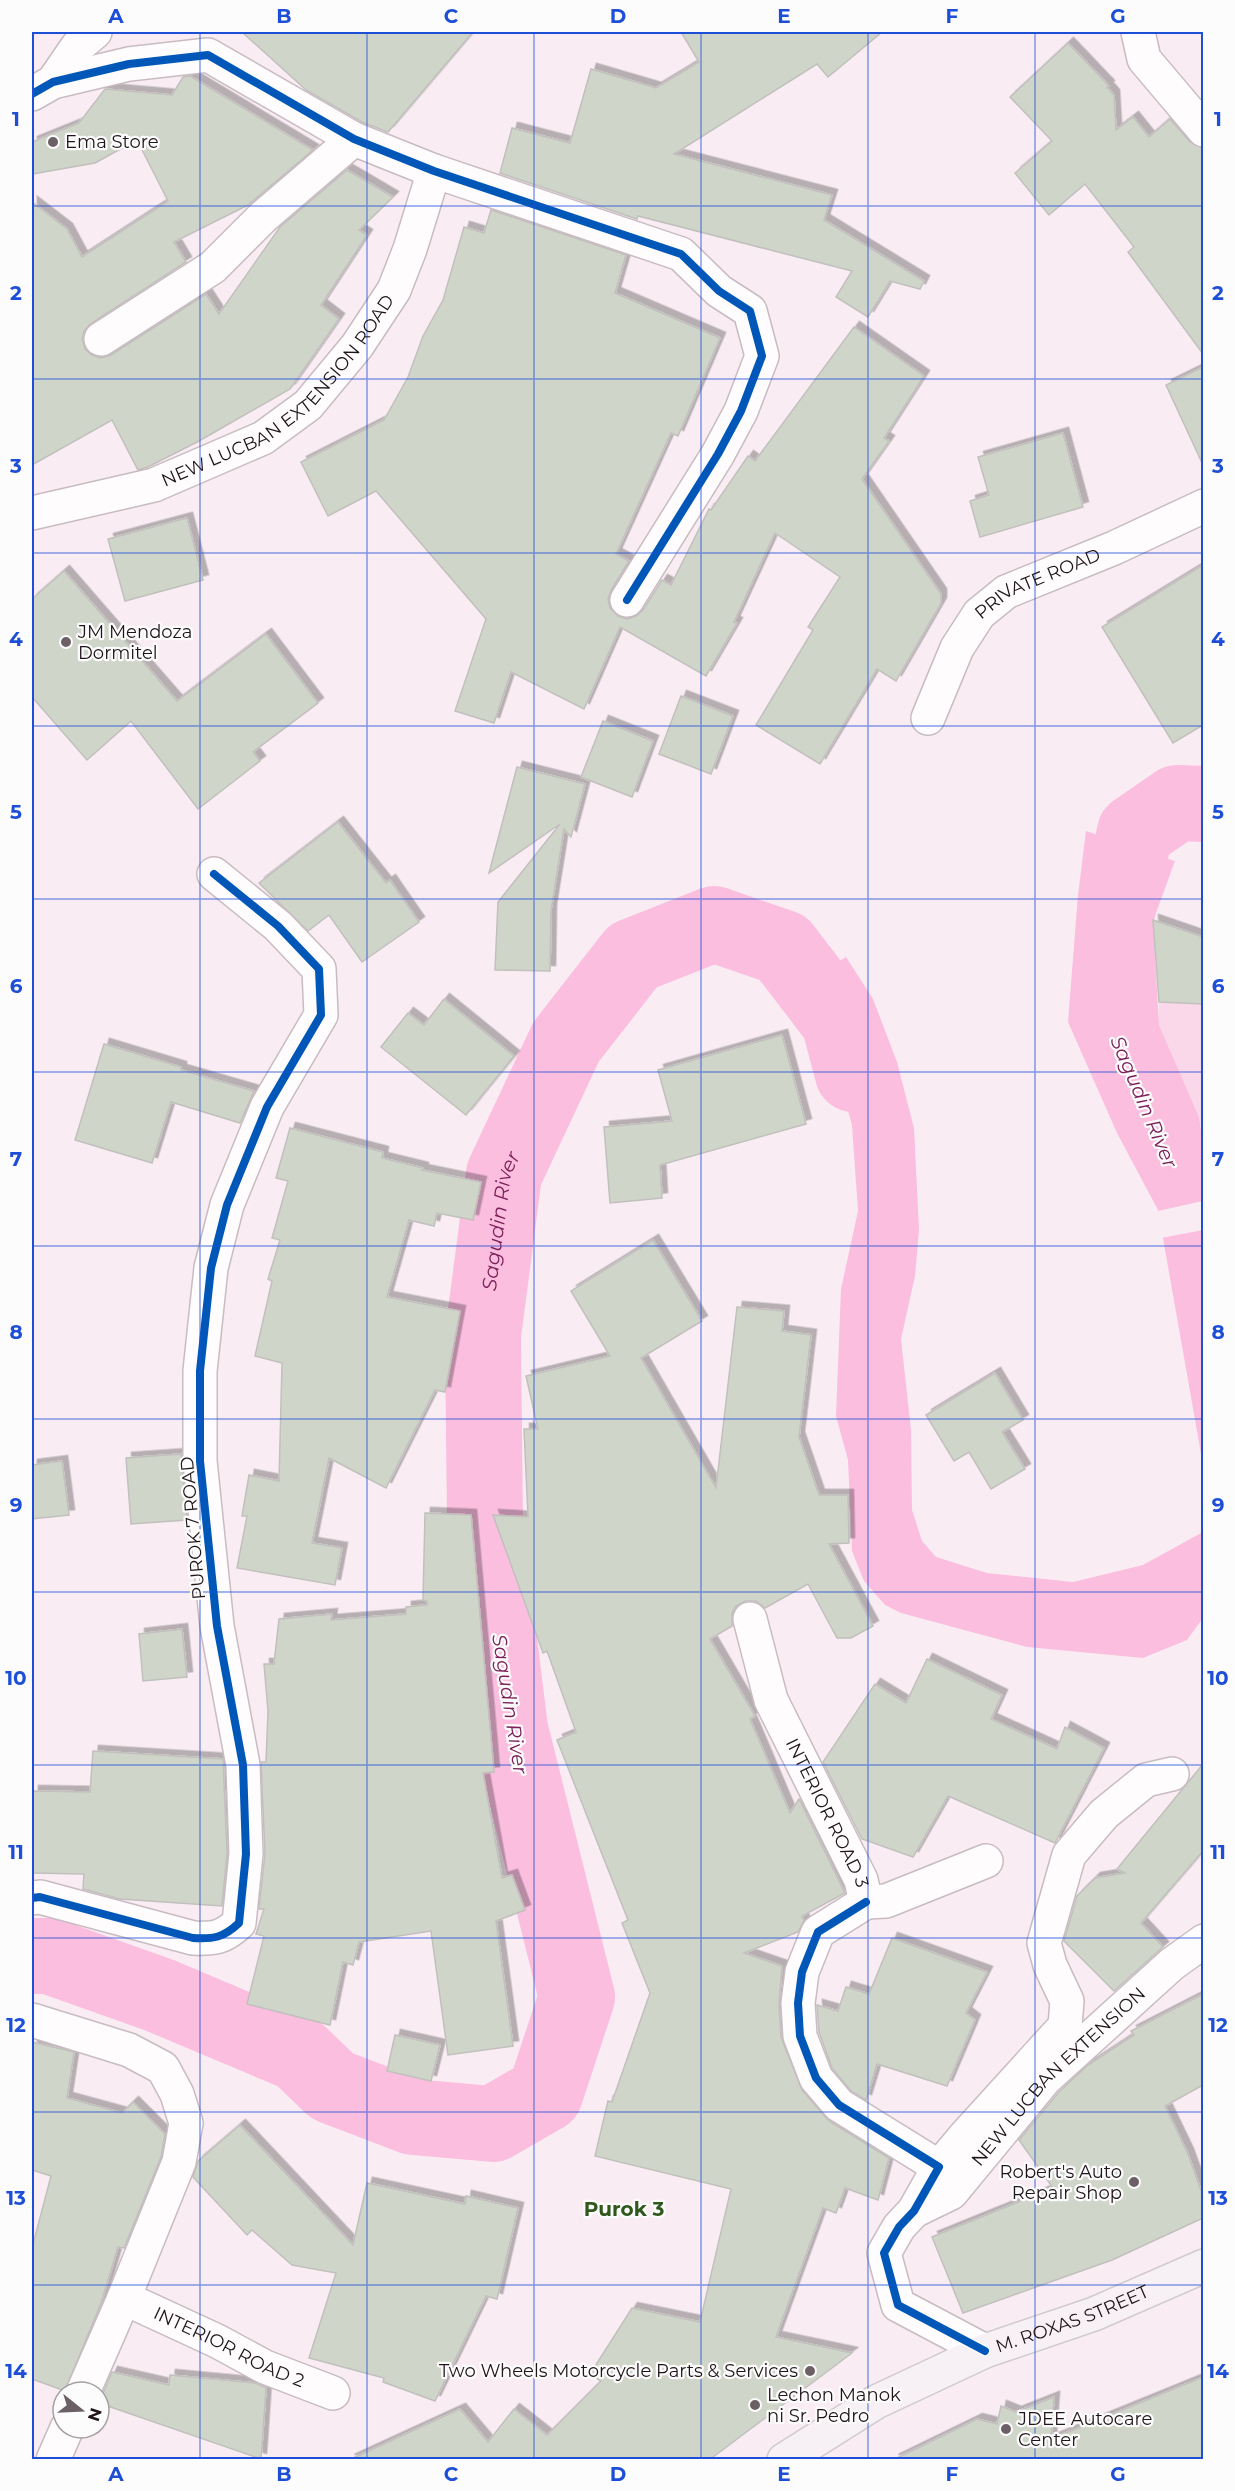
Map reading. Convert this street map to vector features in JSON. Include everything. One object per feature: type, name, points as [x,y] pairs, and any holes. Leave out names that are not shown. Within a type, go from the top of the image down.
[{"type":"main road","name":"M. ROXAS STREET","points":[[784,2460],[876,2402],[985,2351],[1094,2314],[1203,2266]]},
{"type":"street","points":[[42,88],[76,47],[95,32]]},
{"type":"street","points":[[1138,32],[1144,59],[1203,130]]},
{"type":"street","points":[[42,88],[129,64],[207,55],[354,139],[434,171],[681,254],[718,291],[750,311],[762,356],[741,411],[718,454],[627,600]]},
{"type":"street","points":[[101,339],[213,267],[263,217],[354,139]]},
{"type":"street","name":"NEW LUCBAN EXTENSION ROAD","points":[[32,513],[154,485],[263,438],[308,405],[357,346],[394,290],[410,249],[434,171]]},
{"type":"street","name":"PRIVATE ROAD","points":[[928,718],[957,648],[979,614],[1006,592],[1114,548],[1203,506]]},
{"type":"street","name":"PUROK 7 ROAD","points":[[32,1898],[40,1897],[192,1938],[211,1939],[227,1934],[239,1923],[246,1854],[243,1765],[217,1626],[200,1461],[200,1371],[211,1268],[227,1205],[267,1107],[321,1015],[319,969],[278,926],[214,874]]},
{"type":"street","name":"INTERIOR ROAD 3","points":[[750,1619],[771,1700],[861,1880],[866,1902],[818,1932],[802,1972],[798,2003],[800,2036],[816,2078],[839,2105],[939,2167]]},
{"type":"street","points":[[985,2351],[898,2305],[884,2253],[899,2228],[914,2211],[939,2167],[1065,2026],[1067,2001],[1050,1965],[1044,1943],[1069,1855],[1104,1814],[1146,1780],[1172,1774]]},
{"type":"street","points":[[866,1902],[886,1901],[986,1861]]},
{"type":"street","name":"NEW LUCBAN EXTENSION","points":[[914,2211],[951,2193],[1045,2079],[1172,1964],[1203,1941]]},
{"type":"street","points":[[32,2020],[129,2050],[163,2068],[177,2094],[186,2122],[179,2163],[88,2380]]},
{"type":"street","name":"INTERIOR ROAD 2","points":[[124,2298],[217,2341],[265,2367],[333,2393]]},
{"type":"street","points":[[53,2460],[62,2440]]},
{"type":"shaded area","points":[[1159,1002],[1203,1004],[1203,1144],[1199,1117],[1159,1025]]},
{"type":"water","points":[[1086,831],[1175,861],[1153,921],[1159,1025],[1199,1117],[1203,1144],[1203,1465],[1158,1210],[1117,1133],[1068,1022],[1078,895]]},
{"type":"water","points":[[846,957],[873,999],[897,1062],[914,1128],[919,1230],[915,1276],[901,1339],[911,1430],[912,1510],[922,1541],[936,1557],[987,1573],[1073,1582],[1143,1565],[1201,1533],[1203,1524],[1203,1618],[1187,1640],[1143,1658],[1027,1647],[901,1613],[885,1605],[864,1581],[852,1551],[848,1460],[836,1416],[841,1289],[858,1211],[852,1125],[831,1052],[801,986]]},
{"type":"pier","points":[[1203,1201],[1203,1230],[1161,1238],[1158,1211]]},
{"type":"building","points":[[242,32],[473,32],[388,132],[362,122],[306,90]]},
{"type":"building","points":[[681,32],[882,32],[828,77],[817,64],[674,154],[832,195],[824,220],[924,281],[920,289],[890,281],[868,317],[836,297],[852,271],[638,216],[637,219],[500,173],[512,128],[570,143],[591,69],[656,88],[699,62]]},
{"type":"building","points":[[1068,43],[1109,86],[1107,87],[1114,95],[1116,130],[1133,117],[1149,137],[1170,119],[1190,142],[1203,148],[1203,354],[1128,252],[1134,247],[1085,184],[1049,215],[1015,173],[1052,141],[1010,97]]},
{"type":"building","points":[[190,76],[313,150],[248,205],[174,242],[186,262],[90,324],[84,331],[82,339],[85,349],[92,355],[101,358],[111,355],[206,294],[219,314],[280,227],[347,170],[393,197],[359,230],[367,235],[321,305],[339,319],[290,389],[199,441],[138,470],[112,420],[32,465],[32,202],[67,229],[82,257],[168,201],[137,140],[95,163],[32,174],[32,142],[79,123],[105,89],[172,95],[183,77]]},
{"type":"building","points":[[491,210],[626,255],[615,293],[720,338],[678,436],[671,433],[616,554],[629,561],[608,599],[610,608],[618,616],[627,619],[636,616],[643,610],[662,580],[671,585],[709,509],[711,510],[748,456],[755,461],[854,327],[924,376],[884,438],[889,441],[862,479],[941,594],[941,603],[896,681],[877,669],[820,764],[756,725],[813,630],[808,627],[840,577],[775,533],[734,622],[737,623],[706,676],[620,627],[584,709],[511,672],[494,723],[455,711],[486,619],[376,491],[328,516],[301,462],[384,420],[408,377],[423,336],[443,300],[464,227],[484,233]]},
{"type":"building","points":[[1203,367],[1203,465],[1166,385]]},
{"type":"building","points":[[1063,433],[1083,507],[980,537],[970,501],[989,495],[978,457]]},
{"type":"building","points":[[187,518],[203,580],[125,601],[108,539]]},
{"type":"building","points":[[1203,565],[1203,725],[1173,743],[1102,627]]},
{"type":"building","points":[[64,571],[177,701],[266,634],[318,703],[253,752],[260,761],[198,809],[131,721],[87,760],[32,697],[32,599]]},
{"type":"building","points":[[681,696],[733,716],[711,774],[659,754]]},
{"type":"building","points":[[603,721],[653,741],[632,797],[581,777]]},
{"type":"building","points":[[517,767],[585,784],[571,837],[564,829],[551,910],[550,971],[495,970],[498,902],[560,824],[489,873]]},
{"type":"building","points":[[338,822],[386,883],[390,880],[419,922],[362,962],[329,915],[308,931],[259,883]]},
{"type":"building","points":[[1153,920],[1203,937],[1203,1004],[1159,1002]]},
{"type":"building","points":[[444,999],[514,1056],[466,1115],[381,1047],[408,1013],[424,1025]]},
{"type":"building","points":[[782,1035],[806,1124],[660,1165],[662,1198],[610,1203],[604,1127],[672,1121],[658,1070]]},
{"type":"building","points":[[104,1044],[254,1091],[240,1123],[171,1102],[152,1163],[75,1140]]},
{"type":"building","points":[[290,1128],[383,1152],[382,1158],[423,1168],[422,1170],[481,1182],[473,1220],[437,1213],[434,1226],[409,1220],[387,1297],[460,1311],[445,1392],[435,1390],[386,1488],[329,1458],[312,1543],[342,1548],[335,1585],[237,1568],[247,1516],[242,1516],[249,1475],[279,1481],[282,1363],[255,1356],[272,1281],[268,1279],[280,1240],[272,1238],[288,1181],[276,1178]]},
{"type":"building","points":[[653,1240],[702,1321],[641,1358],[716,1488],[737,1307],[784,1311],[782,1331],[811,1335],[799,1437],[819,1495],[848,1495],[849,1543],[829,1544],[873,1626],[851,1638],[837,1638],[808,1584],[765,1608],[756,1601],[745,1601],[736,1606],[732,1613],[732,1626],[710,1639],[755,1716],[750,1719],[790,1813],[799,1799],[845,1893],[802,1916],[804,1921],[798,1932],[744,1953],[782,1966],[779,2004],[781,2037],[802,2090],[829,2121],[889,2158],[878,2200],[845,2188],[836,2213],[823,2208],[776,2337],[852,2353],[709,2460],[349,2460],[460,2409],[488,2442],[514,2409],[547,2435],[601,2381],[590,2374],[632,2308],[700,2322],[731,2189],[595,2156],[608,2101],[612,2102],[650,1993],[622,1923],[628,1920],[557,1740],[576,1732],[547,1651],[543,1653],[493,1515],[528,1517],[524,1429],[538,1429],[526,1376],[610,1356],[571,1291]]},
{"type":"building","points":[[995,1373],[1023,1420],[1002,1432],[1025,1469],[991,1489],[969,1452],[954,1461],[926,1415]]},
{"type":"building","points":[[181,1454],[187,1520],[131,1524],[126,1458]]},
{"type":"building","points":[[62,1461],[69,1515],[32,1519],[32,1465]]},
{"type":"building","points":[[425,1513],[471,1515],[494,1772],[483,1773],[502,1878],[512,1875],[525,1910],[496,1921],[513,2046],[448,2055],[431,1931],[359,1942],[353,1965],[343,1962],[330,2025],[247,2004],[264,1936],[256,1934],[264,1909],[259,1909],[265,1854],[261,1762],[266,1762],[268,1711],[264,1664],[274,1664],[279,1619],[332,1614],[331,1620],[406,1614],[406,1607],[427,1605],[427,1601],[423,1600]]},
{"type":"building","points":[[182,1629],[187,1677],[143,1681],[139,1634]]},
{"type":"building","points":[[927,1659],[1002,1695],[991,1719],[1057,1749],[1065,1727],[1104,1748],[1055,1843],[948,1796],[913,1857],[862,1839],[823,1762],[875,1684],[906,1703]]},
{"type":"building","points":[[93,1751],[223,1759],[227,1853],[222,1906],[120,1899],[83,1889],[84,1874],[32,1873],[33,1791],[90,1792]]},
{"type":"building","points":[[1203,1764],[1203,1851],[1141,1923],[1163,1947],[1114,1991],[1064,1941],[1077,1896],[1095,1878],[1125,1873],[1117,1869]]},
{"type":"building","points":[[892,1938],[987,1972],[966,2013],[975,2020],[947,2086],[877,2064],[866,2100],[851,2091],[832,2068],[819,2032],[817,2005],[838,2011],[846,1987],[869,1994]]},
{"type":"building","name":"Robert's Auto Repair Shop","points":[[1203,1994],[1203,2085],[1165,2106],[1188,2154],[1203,2196],[1203,2218],[1112,2260],[963,2313],[932,2237],[1053,2188],[1019,2140],[1059,2092],[1088,2065],[1134,2035],[1131,2031]]},
{"type":"building","points":[[395,2035],[440,2045],[431,2081],[387,2071]]},
{"type":"building","points":[[32,2042],[74,2052],[67,2098],[122,2113],[133,2102],[165,2134],[161,2157],[124,2248],[118,2247],[101,2303],[70,2380],[51,2380],[51,2386],[32,2379],[32,2248],[51,2176],[32,2170]]},
{"type":"building","points":[[240,2125],[353,2245],[367,2183],[465,2204],[466,2196],[518,2208],[497,2299],[486,2296],[435,2401],[383,2382],[384,2378],[309,2358],[336,2273],[292,2265],[252,2230],[247,2235],[193,2177],[198,2161]]},
{"type":"building","points":[[112,2372],[169,2385],[170,2375],[255,2383],[266,2388],[261,2459],[111,2407],[111,2380],[109,2380]]},
{"type":"building","points":[[1203,2377],[1203,2460],[893,2460],[977,2419],[997,2424],[1001,2406],[1016,2412],[1054,2397],[1051,2439]]},
{"type":"waterway","name":"Sagudin River","points":[[1115,950],[1115,921],[1135,832],[1177,803],[1204,804]]},
{"type":"waterway","name":"Sagudin River","points":[[32,1956],[49,1956],[159,1995],[299,2054],[332,2086],[413,2117],[493,2124],[545,2094],[577,1997],[510,1729],[485,1525],[483,1335],[504,1174],[566,1042],[633,956],[714,924],[783,948],[839,1021],[853,1074]]},
{"type":"cycle path","points":[[32,94],[53,82],[129,64],[208,55],[354,139],[434,171],[681,254],[719,291],[750,311],[762,356],[741,411],[718,454],[627,600]]},
{"type":"cycle path","points":[[32,1898],[40,1897],[193,1938],[218,1936],[228,1932],[239,1923],[246,1854],[243,1765],[217,1626],[200,1461],[200,1371],[211,1268],[227,1205],[267,1107],[321,1015],[319,969],[278,926],[214,874]]},
{"type":"cycle path","points":[[866,1902],[818,1932],[802,1972],[798,2003],[800,2036],[816,2078],[839,2105],[939,2167],[914,2211],[899,2227],[884,2253],[898,2305],[985,2351]]},
{"type":"place","name":"Ema Store","points":[[53,142]]},
{"type":"place","name":"JM Mendoza Dormitel","points":[[66,642]]},
{"type":"place","name":"Robert's Auto Repair Shop","points":[[1134,2182]]},
{"type":"place","name":"Two Wheels Motorcycle Parts & Services","points":[[810,2371]]},
{"type":"place","name":"Lechon Manok ni Sr. Pedro","points":[[755,2405]]},
{"type":"place","name":"JDEE Autocare Center","points":[[1006,2429]]},
{"type":"district","name":"Purok 3","points":[[624,2209]]}]
